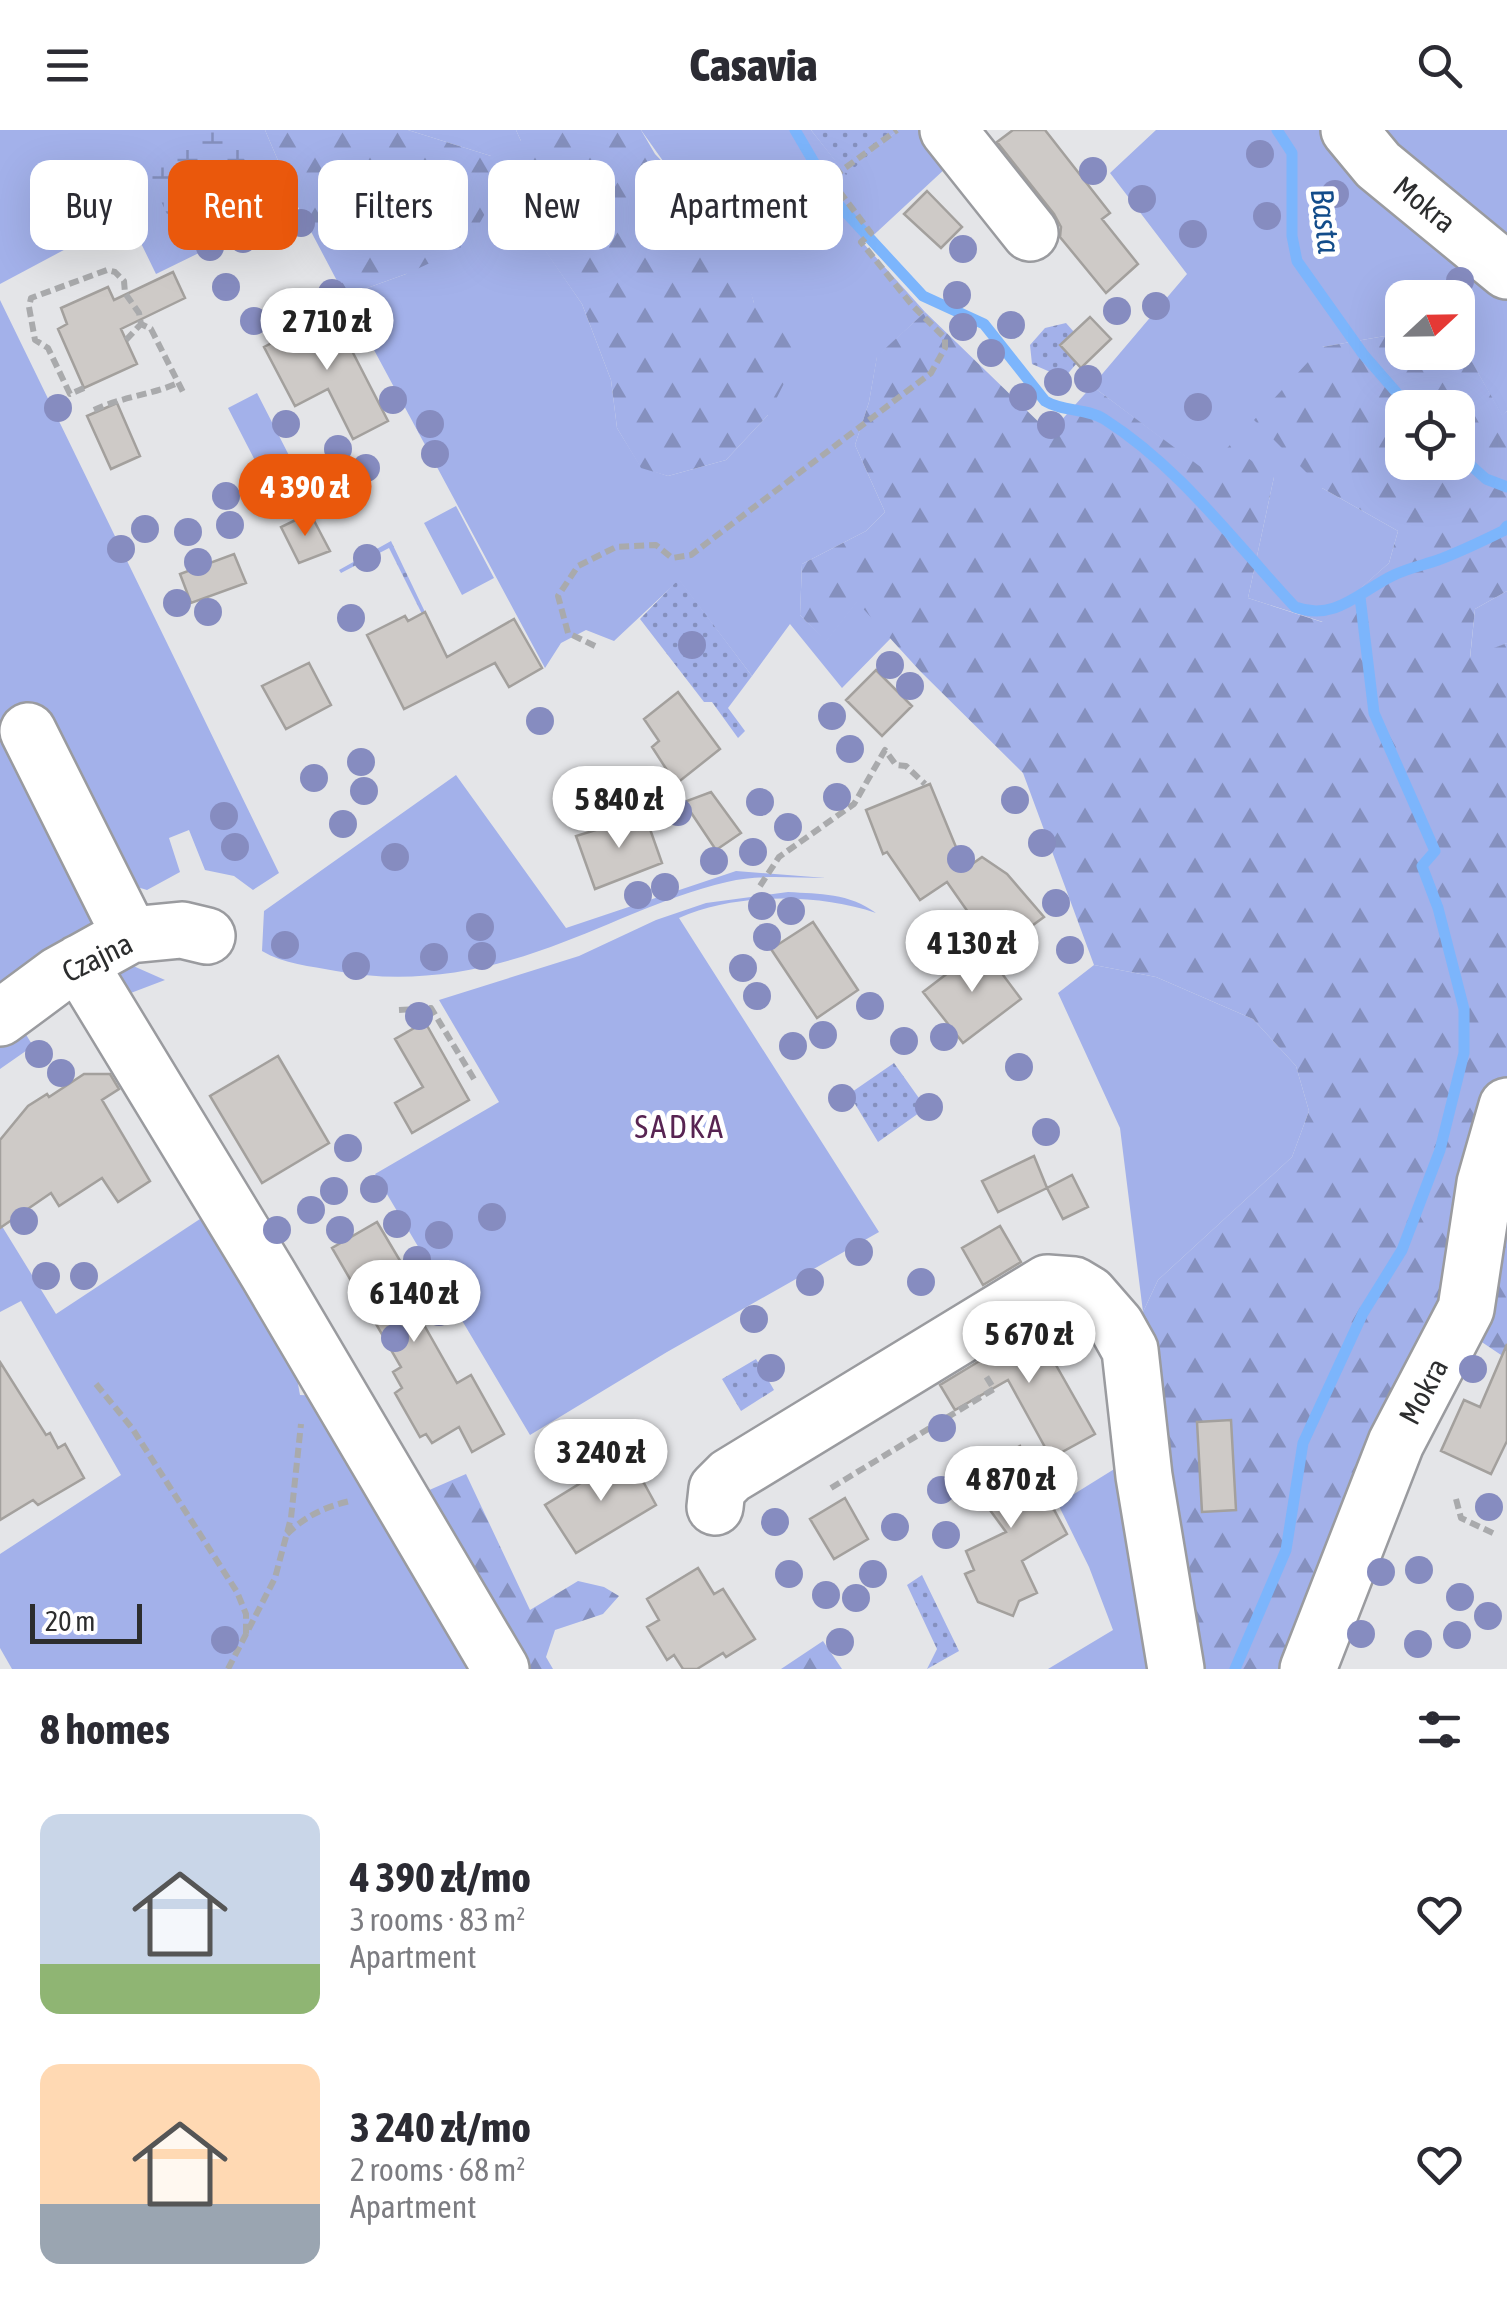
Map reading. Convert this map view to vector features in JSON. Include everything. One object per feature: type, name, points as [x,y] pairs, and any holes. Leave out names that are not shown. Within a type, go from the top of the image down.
[{"type":"street","points":[[948,130],[1030,233]]},
{"type":"street","name":"Mokra","points":[[1350,130],[1378,165],[1507,271]]},
{"type":"street","points":[[28,731],[130,935]]},
{"type":"street","name":"Czajna","points":[[0,1018],[40,987],[130,935],[182,930],[207,936]]},
{"type":"street","points":[[80,963],[501,1669]]},
{"type":"street","name":"Mokra","points":[[1308,1669],[1396,1443],[1466,1309],[1485,1184],[1507,1106]]},
{"type":"street","points":[[715,1507],[717,1490],[730,1476],[1048,1283],[1074,1285],[1089,1294],[1116,1325],[1130,1350],[1144,1476],[1176,1669]]},
{"type":"path","points":[[595,646],[568,633],[558,596],[578,566],[616,547],[656,545],[672,558],[692,555],[931,373],[945,348],[945,338],[912,305],[861,242],[871,233],[830,179],[897,130]]},
{"type":"path","points":[[84,388],[70,394],[53,357],[35,340],[31,298],[107,270],[115,272],[124,280],[125,293],[139,313],[140,324],[126,340]]},
{"type":"path","points":[[140,324],[152,330],[184,394]]},
{"type":"path","points":[[94,410],[117,399],[159,391],[178,382]]},
{"type":"path","points":[[760,886],[779,858],[854,804],[884,750],[896,765],[906,766],[924,784]]},
{"type":"path","points":[[399,1010],[431,1008],[474,1078]]},
{"type":"path","points":[[96,1384],[132,1428],[237,1592],[246,1614],[246,1635]]},
{"type":"path","points":[[228,1669],[275,1578],[296,1487],[302,1406]]},
{"type":"path","points":[[831,1488],[934,1424]]},
{"type":"path","points":[[286,1535],[318,1512],[371,1491],[385,1474]]},
{"type":"path","points":[[1456,1499],[1461,1518],[1497,1535]]},
{"type":"green space","points":[[0,130],[265,130],[278,160],[168,160],[168,250],[205,250],[156,274],[144,250],[148,250],[148,160],[30,160],[30,250],[64,250],[0,284]]},
{"type":"green space","points":[[202,130],[230,130],[245,160],[168,160],[168,216],[148,173],[148,162]]},
{"type":"green space","points":[[265,130],[408,130],[491,156],[488,208],[468,244],[468,160],[318,160],[318,245],[298,207],[298,160],[278,160]]},
{"type":"green space","points":[[408,130],[516,130],[521,141],[521,160],[488,160],[491,156]]},
{"type":"green space","points":[[516,130],[641,130],[661,160],[635,160],[635,250],[740,250],[754,303],[800,312],[803,346],[768,415],[726,460],[668,476],[641,468],[617,428],[611,380],[582,304],[545,250],[615,250],[615,160],[521,160],[521,141]]},
{"type":"green space","points":[[641,130],[811,130],[835,160],[662,160]]},
{"type":"green space","points":[[811,130],[898,130],[846,175],[843,160],[834,160]]},
{"type":"green space","points":[[898,130],[934,130],[947,167],[864,244],[925,312],[877,357],[869,402],[855,445],[885,512],[866,531],[802,564],[800,615],[826,641],[857,601],[892,637],[842,688],[790,624],[752,676],[679,580],[614,641],[586,630],[561,643],[545,668],[345,296],[406,274],[423,250],[468,250],[468,188],[488,160],[488,250],[545,250],[582,304],[611,380],[617,428],[641,467],[668,476],[726,460],[768,415],[754,303],[746,278],[726,250],[843,250],[843,170],[846,174]]},
{"type":"green space","points":[[1156,130],[1339,130],[1507,289],[1507,411],[1502,416],[1475,368],[1475,280],[1385,280],[1385,336],[1322,347],[1322,488],[1398,531],[1389,563],[1323,622],[1248,598],[1274,477],[1206,472],[1092,386],[1187,274],[1110,173]]},
{"type":"green space","points":[[1364,130],[1507,130],[1507,255]]},
{"type":"green space","points":[[321,250],[458,250],[406,274],[345,296]]},
{"type":"green space","points":[[0,300],[279,873],[253,890],[234,876],[205,870],[189,830],[169,838],[180,872],[147,890],[137,887],[92,904],[91,923],[85,932],[0,994]]},
{"type":"green space","points":[[925,312],[1050,433],[1092,386],[1206,471],[1230,445],[1274,477],[1248,598],[1322,622],[1389,563],[1398,531],[1322,488],[1254,420],[1322,347],[1385,336],[1385,370],[1475,367],[1502,415],[1507,411],[1507,591],[1475,609],[1470,657],[1507,643],[1507,1359],[1449,1320],[1298,1669],[1197,1669],[1143,1312],[1158,1280],[1292,1157],[1309,1111],[1296,1066],[1253,1019],[1156,977],[1094,965],[1023,773],[857,602],[826,642],[800,615],[802,564],[866,531],[885,512],[855,445],[869,402],[877,356]]},
{"type":"green space","points":[[1066,323],[1074,332],[1077,363],[1064,378],[1032,364],[1030,345],[1045,328]]},
{"type":"green space","points":[[257,393],[297,471],[268,486],[228,408]]},
{"type":"green space","points":[[456,506],[494,578],[462,595],[424,523]]},
{"type":"green space","points":[[391,541],[425,612],[422,614],[389,548],[341,573],[339,570]]},
{"type":"green space","points":[[679,579],[752,676],[728,708],[745,731],[738,738],[712,702],[704,702],[640,619]]},
{"type":"green space","points":[[1507,591],[1507,643],[1470,659],[1475,609]]},
{"type":"green space","points":[[456,775],[566,928],[736,871],[826,878],[764,877],[727,882],[679,896],[562,943],[464,971],[362,975],[297,964],[262,951],[264,911]]},
{"type":"green space","points":[[788,892],[845,898],[876,913],[828,902],[777,899],[726,904],[679,918],[879,1232],[530,1435],[375,1174],[499,1102],[439,1000],[579,956],[656,920],[706,903]]},
{"type":"green space","points":[[131,965],[165,980],[115,999],[116,966]]},
{"type":"green space","points":[[1094,965],[1156,977],[1253,1019],[1296,1066],[1309,1111],[1292,1157],[1158,1280],[1143,1312],[1120,1128],[1058,993]]},
{"type":"green space","points":[[25,1033],[33,1046],[0,1069],[0,1044]]},
{"type":"green space","points":[[894,1063],[926,1108],[878,1142],[849,1094]]},
{"type":"green space","points":[[203,1217],[289,1333],[300,1395],[325,1396],[488,1669],[12,1669],[0,1648],[0,1554],[121,1475],[21,1301],[0,1312],[0,1223],[56,1314]]},
{"type":"green space","points":[[756,1359],[774,1390],[741,1411],[722,1379]]},
{"type":"green space","points":[[1161,1440],[1197,1669],[1048,1669],[1113,1630],[1089,1567],[1058,1504]]},
{"type":"green space","points":[[466,1474],[530,1610],[578,1581],[604,1587],[619,1596],[603,1614],[555,1630],[546,1657],[553,1669],[514,1669],[411,1498]]},
{"type":"green space","points":[[922,1575],[959,1651],[927,1669],[937,1649],[907,1585]]},
{"type":"green space","points":[[823,1641],[842,1669],[781,1669]]},
{"type":"building","points":[[1013,130],[1045,130],[1110,213],[1102,219],[1138,264],[1106,293],[1060,237],[1061,227],[1054,214],[997,142]]},
{"type":"building","points":[[927,191],[962,227],[941,248],[904,214]]},
{"type":"building","points":[[173,272],[185,298],[121,329],[137,364],[84,388],[58,329],[67,324],[61,308],[108,287],[114,300]]},
{"type":"building","points":[[332,312],[388,421],[353,439],[328,389],[295,406],[264,347]]},
{"type":"building","points":[[1090,317],[1111,339],[1081,368],[1060,345]]},
{"type":"building","points":[[117,403],[140,456],[111,469],[87,416]]},
{"type":"building","points":[[310,513],[330,551],[299,563],[281,527]]},
{"type":"building","points":[[234,554],[246,583],[191,603],[180,574]]},
{"type":"building","points":[[425,612],[447,657],[514,619],[542,668],[509,687],[495,663],[404,709],[367,635],[405,616],[408,621]]},
{"type":"building","points":[[309,663],[331,705],[286,729],[262,686]]},
{"type":"building","points":[[876,670],[912,706],[882,736],[846,700]]},
{"type":"building","points":[[678,692],[720,749],[676,784],[652,747],[659,741],[644,719]]},
{"type":"building","points":[[930,784],[965,869],[982,857],[1007,874],[1044,917],[996,952],[947,882],[920,900],[887,852],[883,854],[866,810]]},
{"type":"building","points":[[711,792],[741,833],[716,850],[684,802]]},
{"type":"building","points":[[645,815],[662,863],[595,889],[576,836]]},
{"type":"building","points":[[813,922],[858,990],[817,1018],[771,949]]},
{"type":"building","points":[[982,947],[1021,999],[963,1043],[923,992]]},
{"type":"building","points":[[425,1022],[469,1100],[412,1133],[395,1103],[423,1087],[395,1039]]},
{"type":"building","points":[[278,1056],[329,1143],[262,1183],[210,1096]]},
{"type":"building","points":[[84,1074],[110,1074],[119,1089],[102,1100],[150,1181],[118,1202],[102,1178],[59,1206],[51,1193],[0,1228],[0,1140],[28,1106]]},
{"type":"building","points":[[1034,1156],[1047,1188],[998,1212],[982,1181]]},
{"type":"building","points":[[1072,1175],[1088,1207],[1063,1219],[1047,1188]]},
{"type":"building","points":[[377,1222],[421,1296],[411,1302],[457,1383],[471,1375],[504,1434],[472,1452],[459,1427],[432,1443],[426,1434],[420,1437],[395,1393],[402,1388],[393,1372],[401,1367],[332,1248]]},
{"type":"building","points":[[1000,1226],[1021,1262],[983,1285],[962,1248]]},
{"type":"building","points":[[1052,1317],[1069,1349],[1052,1358],[1095,1434],[1051,1458],[1008,1380],[955,1410],[940,1385]]},
{"type":"building","points":[[1507,1344],[1507,1441],[1491,1474],[1441,1451],[1464,1400],[1480,1407]]},
{"type":"building","points":[[0,1362],[46,1435],[50,1433],[58,1448],[65,1444],[84,1478],[38,1505],[33,1500],[0,1520]]},
{"type":"building","points":[[1231,1420],[1236,1510],[1202,1512],[1197,1422]]},
{"type":"building","points":[[1020,1446],[1067,1534],[1022,1561],[1037,1593],[1019,1601],[1013,1616],[978,1602],[965,1574],[974,1570],[966,1551],[1006,1532],[965,1476]]},
{"type":"building","points":[[628,1454],[656,1505],[576,1553],[545,1505]]},
{"type":"building","points":[[845,1498],[868,1539],[834,1559],[810,1519]]},
{"type":"building","points":[[698,1568],[714,1594],[723,1589],[755,1639],[726,1657],[723,1653],[697,1669],[683,1669],[674,1655],[667,1660],[647,1627],[659,1620],[647,1599]]},
{"type":"waterway","points":[[795,130],[839,205],[923,296],[984,324],[1045,401],[1090,413],[1132,438],[1182,483],[1295,607],[1310,611],[1335,608],[1394,575],[1463,550],[1507,526]]},
{"type":"waterway","name":"Basta","points":[[1277,130],[1292,153],[1292,236],[1297,261],[1363,354],[1394,390]]},
{"type":"waterway","name":"Basta","points":[[1475,469],[1486,479],[1507,487]]},
{"type":"waterway","points":[[1235,1669],[1286,1550],[1303,1443],[1363,1313],[1402,1250],[1440,1150],[1464,1053],[1464,1009],[1438,908],[1422,866],[1435,851],[1374,713],[1360,597]]},
{"type":"district","name":"SADKA","points":[[680,1126]]}]
